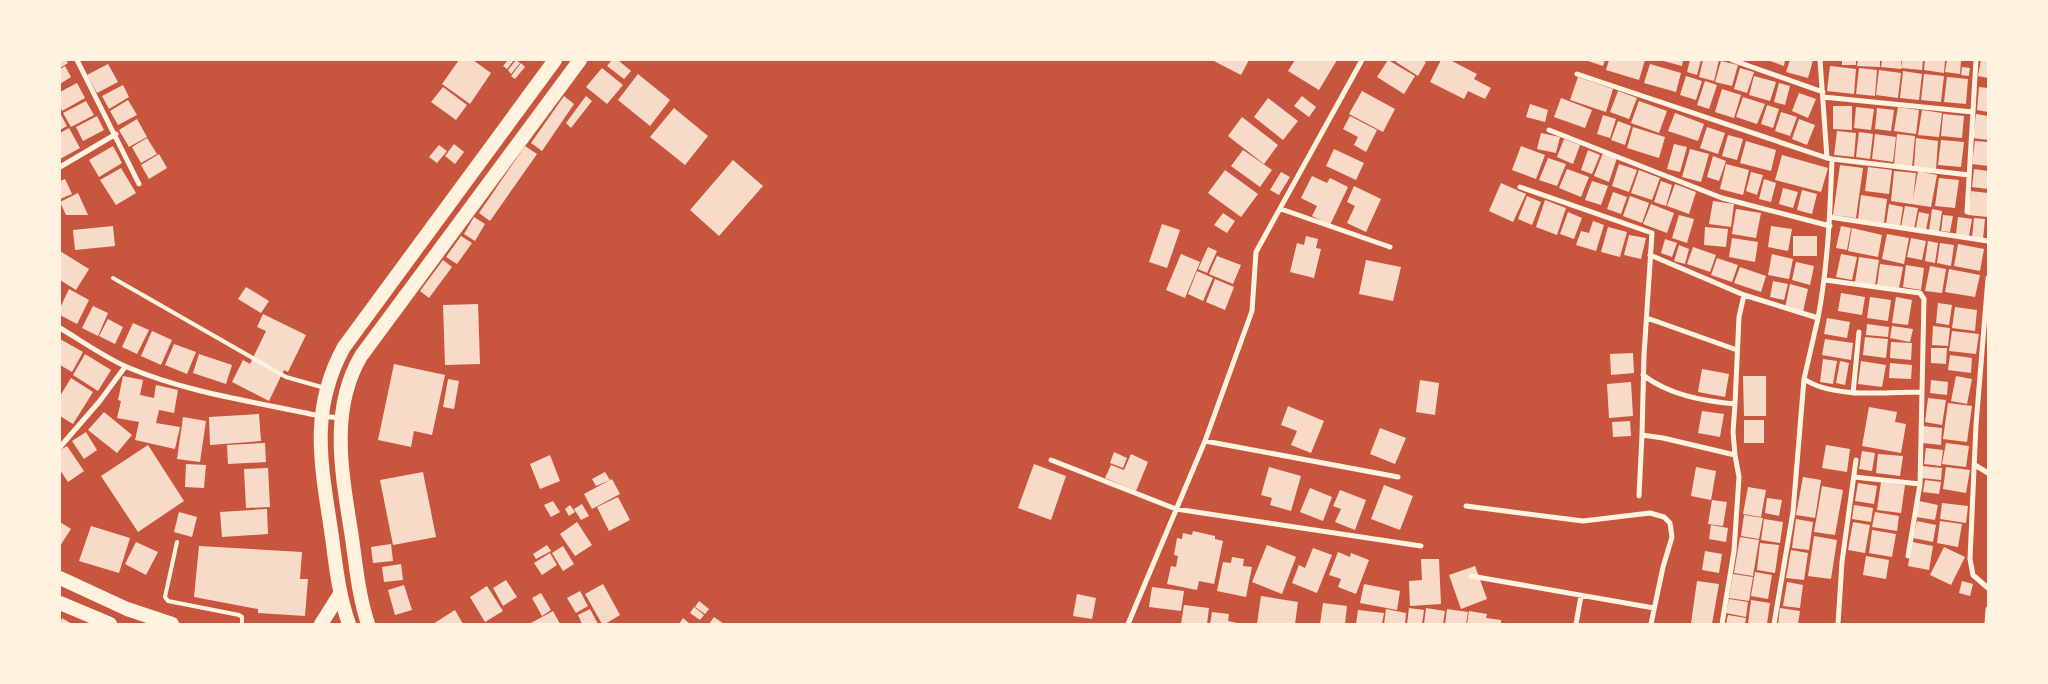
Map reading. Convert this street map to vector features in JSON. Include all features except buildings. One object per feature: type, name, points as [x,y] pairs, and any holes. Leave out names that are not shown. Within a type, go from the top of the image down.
[{"type":"highway","points":[[349,624],[340,594],[321,461],[320,416],[330,373],[344,346],[556,60]]},
{"type":"highway","points":[[368,624],[360,593],[340,460],[342,418],[349,380],[361,356],[580,60]]},
{"type":"highway","points":[[480,162],[495,175]]},
{"type":"highway","points":[[60,578],[127,609],[172,624]]},
{"type":"highway","points":[[321,624],[340,594]]},
{"type":"highway","points":[[60,603],[110,624]]},
{"type":"street","points":[[77,60],[140,184]]},
{"type":"street","points":[[1128,624],[1205,441],[1252,311],[1256,252],[1362,60]]},
{"type":"street","points":[[1732,60],[1823,94],[1973,112]]},
{"type":"street","points":[[1774,624],[1793,512],[1804,379],[1825,280],[1830,226],[1830,158],[1820,60]]},
{"type":"street","points":[[1966,212],[1976,60]]},
{"type":"street","points":[[1577,74],[1830,158],[1969,175]]},
{"type":"street","points":[[1549,130],[1722,198],[1830,226]]},
{"type":"street","points":[[60,167],[116,134]]},
{"type":"street","points":[[1520,187],[1652,234],[1643,375],[1639,496]]},
{"type":"street","points":[[1281,209],[1390,248]]},
{"type":"street","points":[[1830,217],[1988,241]]},
{"type":"street","points":[[1650,255],[1744,295],[1818,318]]},
{"type":"street","points":[[1988,278],[1976,425],[1970,566],[1973,575],[1988,588]]},
{"type":"street","points":[[1825,280],[1920,293],[1924,299],[1920,484],[1908,556]]},
{"type":"street","points":[[1722,624],[1734,551],[1739,477],[1734,455],[1733,432],[1739,317],[1744,295]]},
{"type":"street","points":[[1647,318],[1738,350]]},
{"type":"street","points":[[60,328],[125,366],[197,390],[320,416],[342,418]]},
{"type":"street","points":[[1853,393],[1859,332]]},
{"type":"street","points":[[60,447],[99,402],[125,366]]},
{"type":"street","points":[[1643,375],[1667,390],[1720,403],[1735,404]]},
{"type":"street","points":[[1804,379],[1814,386],[1853,393],[1921,392]]},
{"type":"street","points":[[1642,435],[1663,438],[1734,455]]},
{"type":"street","points":[[1205,441],[1398,476]]},
{"type":"street","points":[[1051,460],[1176,509],[1421,546]]},
{"type":"street","points":[[1838,624],[1842,562],[1856,460]]},
{"type":"street","points":[[1975,465],[1988,473]]},
{"type":"street","points":[[1854,477],[1920,484]]},
{"type":"street","points":[[1466,506],[1583,521],[1650,513],[1664,517],[1670,523],[1672,537],[1651,624]]},
{"type":"street","points":[[1472,576],[1654,608]]},
{"type":"street","points":[[1576,624],[1581,596]]},
{"type":"street","points":[[1987,624],[1988,609]]},
{"type":"lane","points":[[113,278],[286,377],[325,388]]},
{"type":"lane","points":[[177,542],[165,597],[168,601],[239,615],[242,618],[242,624]]}]
